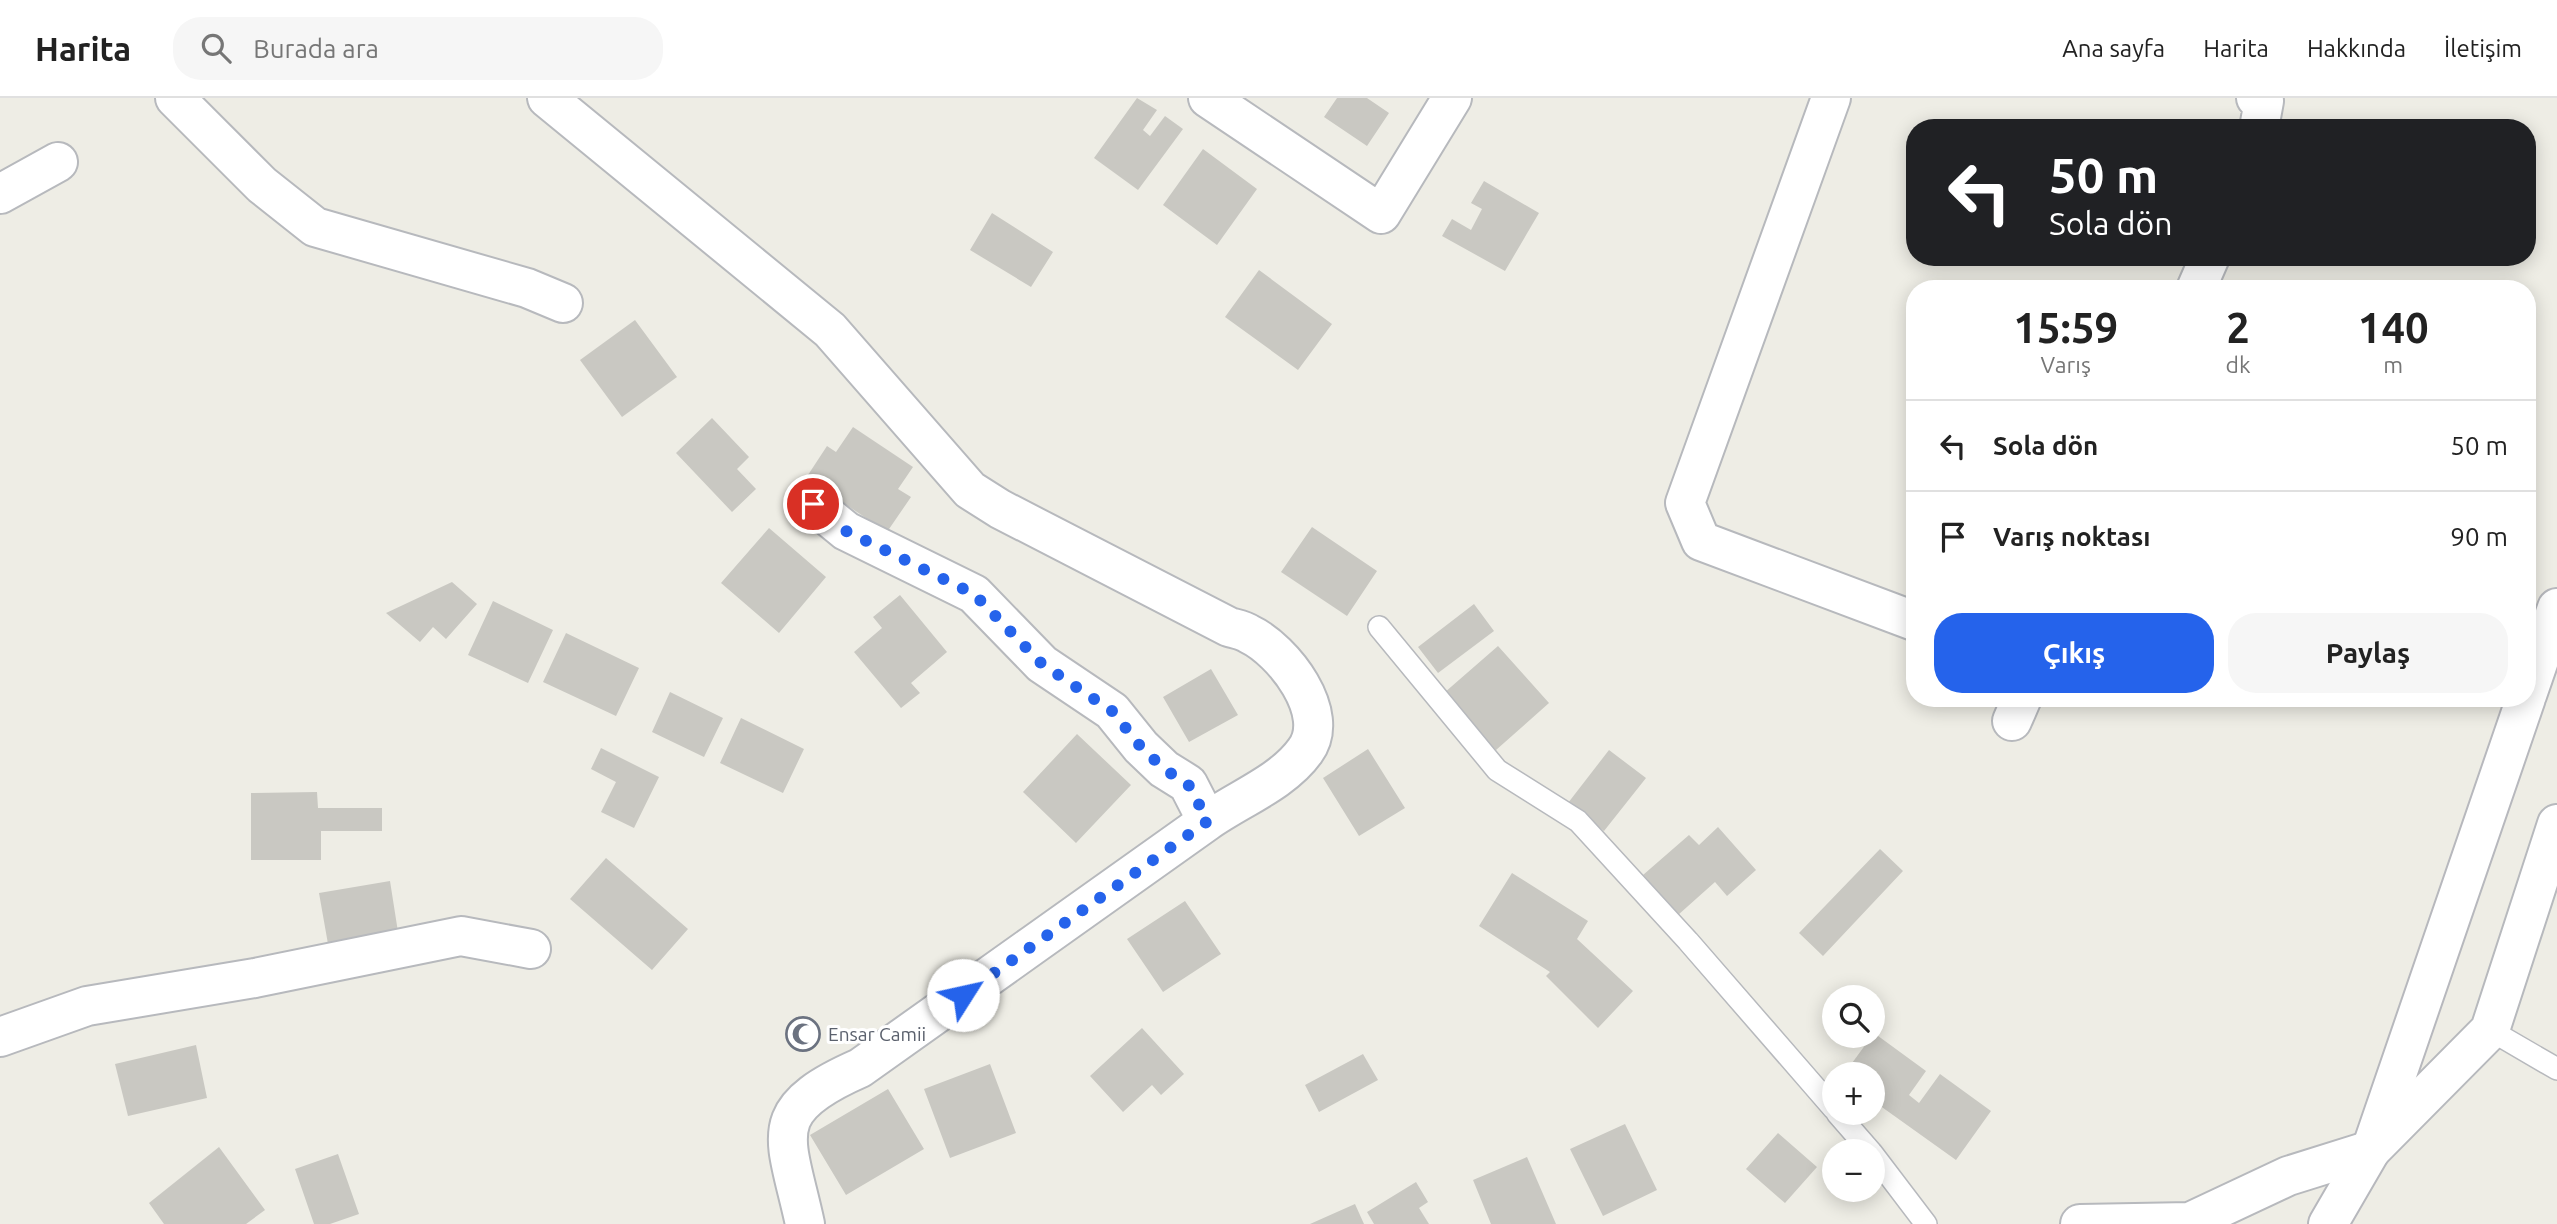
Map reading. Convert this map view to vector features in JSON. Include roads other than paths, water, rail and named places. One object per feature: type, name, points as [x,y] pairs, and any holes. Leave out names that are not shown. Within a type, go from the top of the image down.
[{"type":"street","points":[[175,98],[262,185],[315,227],[527,288],[563,303]]},
{"type":"street","points":[[547,98],[830,330],[970,490],[1000,509],[1229,627],[1250,634],[1282,660],[1302,689],[1312,712],[1314,728],[1306,750],[1281,774],[1208,821],[860,1068],[826,1083],[802,1103],[788,1122],[787,1153],[805,1224]]},
{"type":"street","points":[[1208,98],[1381,214],[1452,98]]},
{"type":"street","points":[[1830,98],[1685,503],[1701,541],[1906,618]]},
{"type":"street","points":[[2256,98],[2264,101],[2261,119]]},
{"type":"street","points":[[0,194],[58,162]]},
{"type":"street","points":[[813,504],[846,531],[974,594],[1042,664],[1112,711],[1141,747],[1164,769],[1188,784],[1208,821]]},
{"type":"street","points":[[2536,668],[2557,608]]},
{"type":"street","points":[[2328,1224],[2371,1150],[2523,707]]},
{"type":"street","points":[[2080,1224],[2190,1222],[2288,1176],[2371,1150],[2490,1030],[2557,824]]},
{"type":"street","points":[[0,1037],[87,1006],[255,978],[461,936],[531,949]]},
{"type":"lane","points":[[1379,627],[1497,770],[1578,821],[1688,941],[1822,1095]]},
{"type":"lane","points":[[2490,1030],[2557,1069]]},
{"type":"lane","points":[[1848,1125],[1861,1139]]},
{"type":"lane","points":[[1885,1169],[1926,1224]]},
{"type":"place","name":"Ensar Camii","points":[[803,1034]]}]
